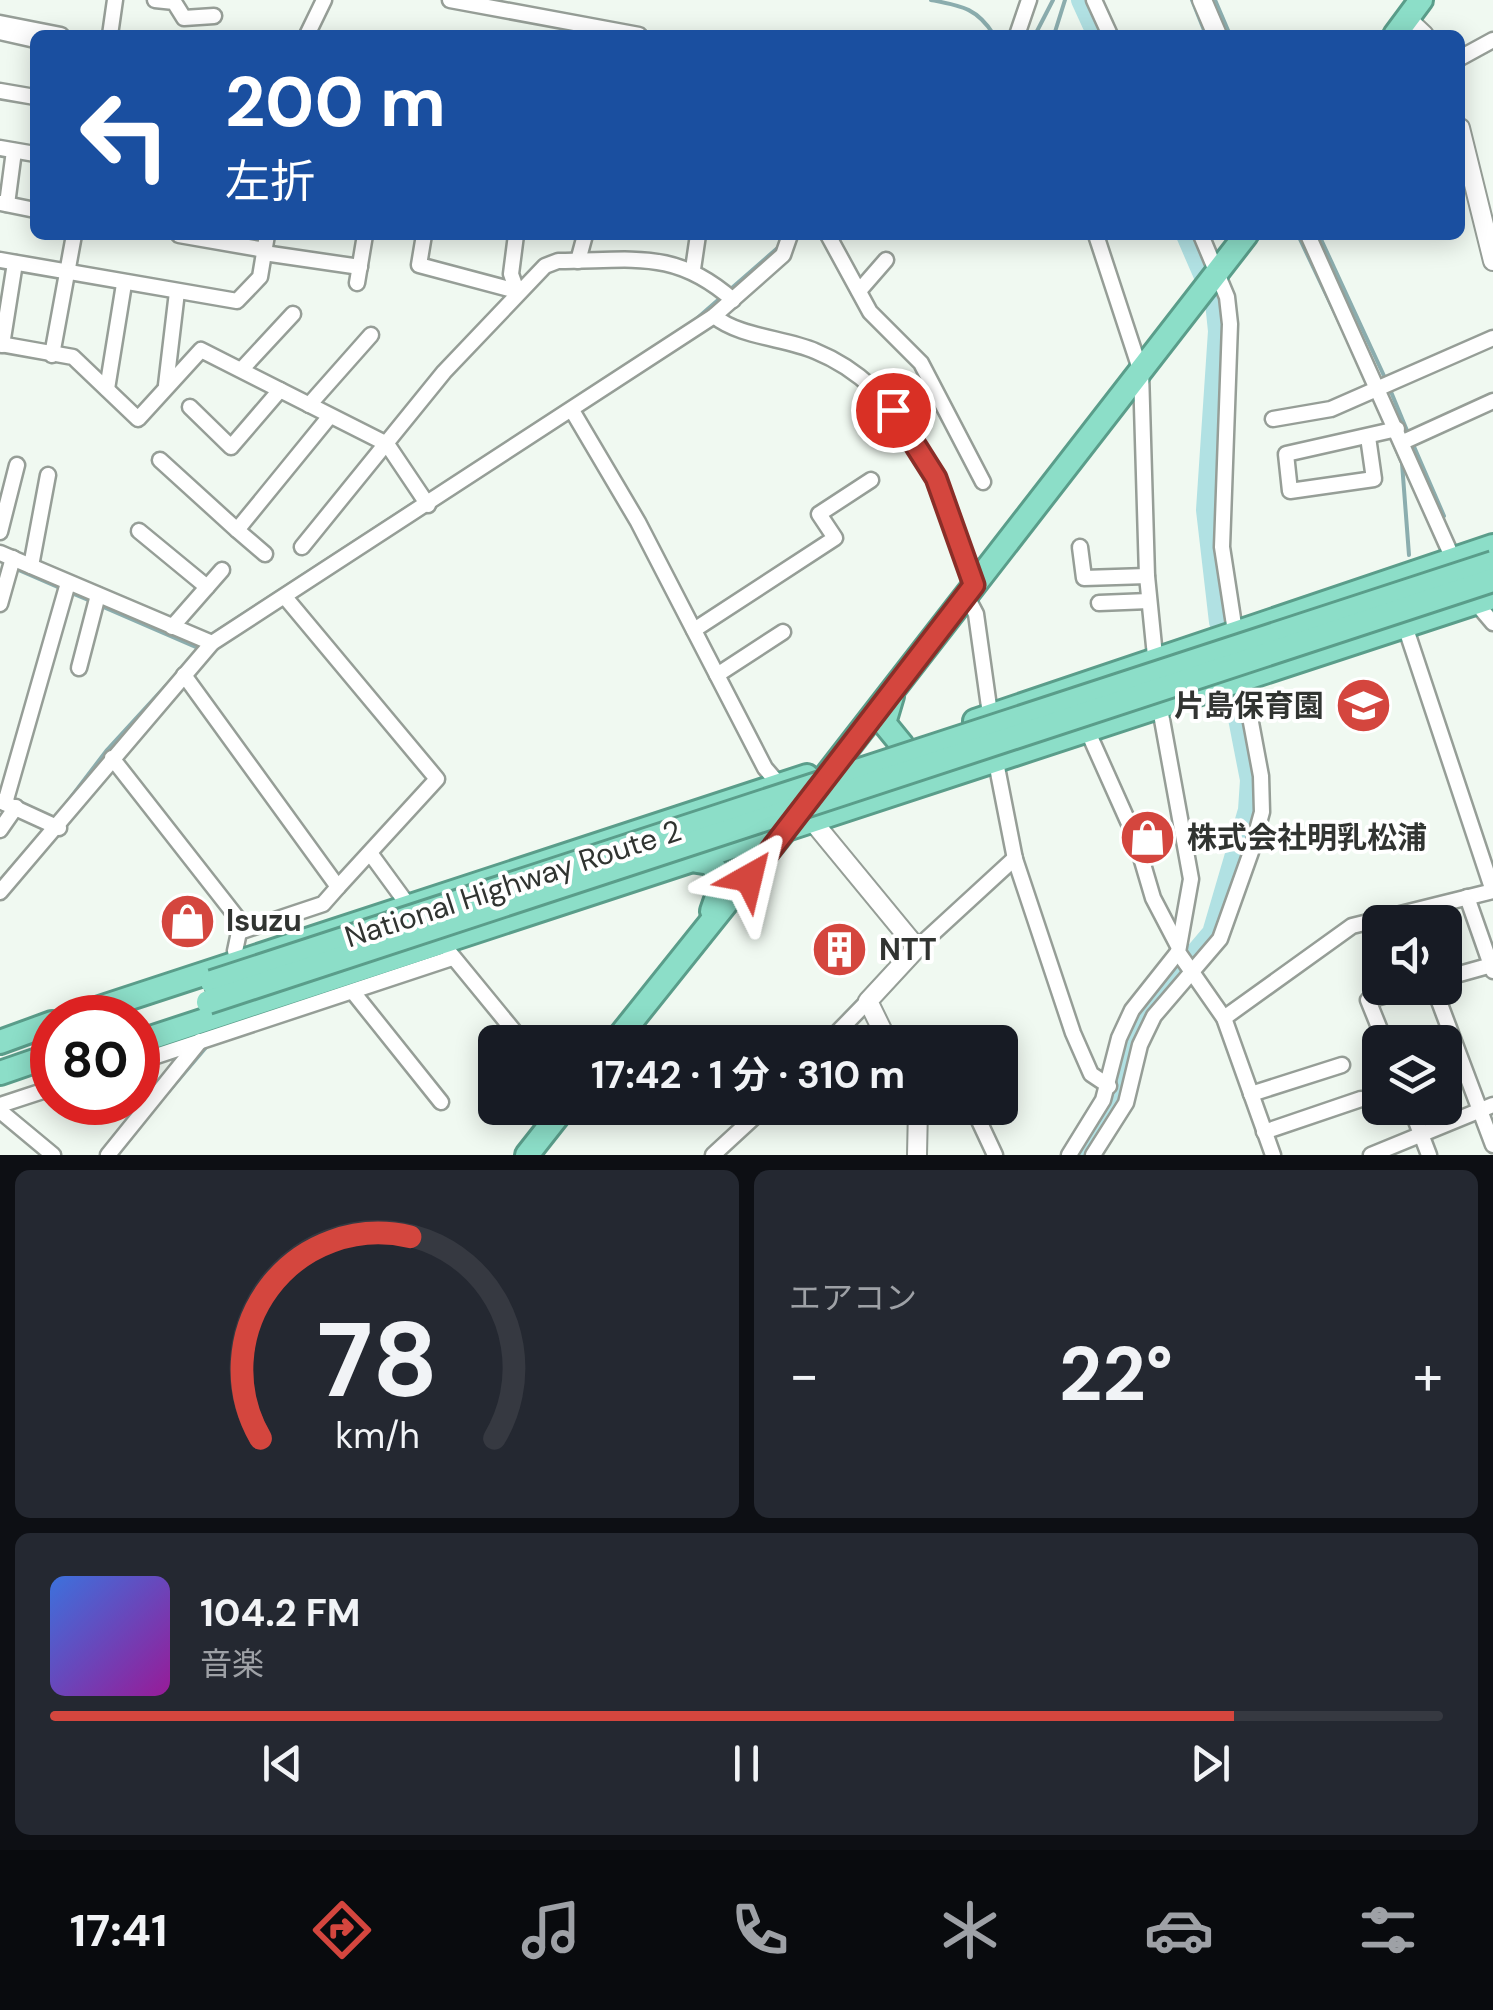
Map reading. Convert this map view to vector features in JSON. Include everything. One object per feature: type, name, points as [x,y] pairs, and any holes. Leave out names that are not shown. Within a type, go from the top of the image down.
[{"type":"highway","points":[[629,1025],[806,815],[832,768],[1242,240]]},
{"type":"highway","points":[[138,995],[1236,635],[1493,546]]},
{"type":"highway","name":"National Highway Route 2","points":[[160,1016],[210,992],[1493,563]]},
{"type":"highway","name":"National Highway Route 2","points":[[160,1004],[210,992],[1493,580]]},
{"type":"highway","points":[[160,1035],[448,948],[696,860],[806,815],[996,763],[1484,600]]},
{"type":"highway","points":[[893,692],[884,723],[902,745]]},
{"type":"highway","points":[[749,794],[777,795],[806,815]]},
{"type":"highway","points":[[696,860],[710,863],[723,879],[706,929]]},
{"type":"highway","points":[[0,1042],[30,1031]]},
{"type":"highway","points":[[0,1050],[30,1041]]},
{"type":"highway","points":[[0,1072],[30,1062]]},
{"type":"highway","points":[[0,1084],[30,1075]]},
{"type":"highway","points":[[527,1155],[551,1125]]},
{"type":"street","points":[[111,30],[115,0]]},
{"type":"street","points":[[155,0],[174,2],[184,18],[214,16]]},
{"type":"street","points":[[309,30],[324,0]]},
{"type":"street","points":[[450,0],[612,30]]},
{"type":"street","points":[[1019,30],[1029,0]]},
{"type":"street","points":[[1094,0],[1108,30]]},
{"type":"street","points":[[1202,0],[1215,30]]},
{"type":"street","points":[[0,22],[38,30]]},
{"type":"street","points":[[0,32],[30,39]]},
{"type":"street","points":[[1465,55],[1493,40]]},
{"type":"street","points":[[0,91],[30,96]]},
{"type":"street","points":[[1465,148],[1493,260]]},
{"type":"street","points":[[7,150],[3,204],[30,209]]},
{"type":"street","points":[[52,355],[73,240]]},
{"type":"street","points":[[218,240],[265,246],[358,275],[365,240]]},
{"type":"street","points":[[423,240],[419,265],[517,291]]},
{"type":"street","points":[[515,240],[510,274],[517,291]]},
{"type":"street","points":[[578,261],[584,240]]},
{"type":"street","points":[[693,269],[697,240]]},
{"type":"street","points":[[0,892],[184,675],[207,641],[285,597],[425,500],[573,412],[714,316],[729,296],[790,240]]},
{"type":"street","points":[[831,240],[870,312],[922,363],[982,482]]},
{"type":"street","points":[[1093,1155],[1144,1033],[1184,959],[1191,879],[1160,708],[1149,602],[1141,372],[1098,240]]},
{"type":"street","points":[[1069,1155],[1115,1096],[1124,1025],[1184,959],[1220,940],[1262,812],[1262,776],[1222,547],[1230,324],[1211,280],[1202,240]]},
{"type":"street","points":[[1310,240],[1380,386],[1454,560]]},
{"type":"street","points":[[265,246],[260,277],[237,301],[7,262],[1,344],[73,357],[138,418],[200,350],[387,444],[425,500]]},
{"type":"street","points":[[859,291],[886,260]]},
{"type":"street","points":[[302,547],[444,372],[502,314],[517,291],[545,266],[578,261],[673,262],[693,269],[729,296]]},
{"type":"street","points":[[107,389],[124,284]]},
{"type":"street","points":[[166,386],[178,292]]},
{"type":"street","points":[[242,369],[293,314]]},
{"type":"street","points":[[714,316],[832,358],[893,410],[936,478],[976,614],[996,763],[1015,858],[1073,1032],[1092,1074],[1115,1096]]},
{"type":"street","points":[[309,405],[371,336]]},
{"type":"street","points":[[1274,419],[1312,415],[1493,338]]},
{"type":"street","points":[[190,407],[231,447],[280,390]]},
{"type":"street","points":[[1368,436],[1374,479],[1290,491],[1286,454],[1368,436],[1400,435],[1493,401]]},
{"type":"street","points":[[573,412],[694,630],[765,768],[917,948]]},
{"type":"street","points":[[237,530],[330,416]]},
{"type":"street","points":[[160,460],[265,554]]},
{"type":"street","points":[[0,532],[17,465]]},
{"type":"street","points":[[31,566],[48,475]]},
{"type":"street","points":[[694,630],[835,538],[820,514],[871,480]]},
{"type":"street","points":[[139,531],[206,587]]},
{"type":"street","points":[[1080,548],[1084,578],[1147,576]]},
{"type":"street","points":[[0,604],[9,560],[31,566],[97,600],[207,641]]},
{"type":"street","points":[[172,626],[222,570]]},
{"type":"street","points":[[0,830],[66,587]]},
{"type":"street","points":[[234,951],[239,932],[323,904],[372,855],[437,779],[285,597]]},
{"type":"street","points":[[80,668],[97,600]]},
{"type":"street","points":[[1484,600],[1493,623]]},
{"type":"street","points":[[1099,604],[1149,602]]},
{"type":"street","points":[[1224,1018],[1352,926],[1493,891],[1456,792],[1406,626]]},
{"type":"street","points":[[717,675],[784,632]]},
{"type":"street","points":[[184,675],[338,887]]},
{"type":"street","points":[[1088,732],[1135,837],[1152,898],[1184,959],[1224,1018],[1273,1155]]},
{"type":"street","points":[[112,758],[246,929]]},
{"type":"street","points":[[9,808],[54,824]]},
{"type":"street","points":[[614,839],[629,881]]},
{"type":"street","points":[[372,855],[408,905]]},
{"type":"street","points":[[845,1025],[917,948],[1015,858]]},
{"type":"street","points":[[1462,974],[1490,968],[1467,898]]},
{"type":"street","points":[[108,1155],[200,1042],[217,1030],[353,992],[448,948],[509,1025]]},
{"type":"street","points":[[353,992],[441,1102]]},
{"type":"street","points":[[868,1002],[880,1025]]},
{"type":"street","points":[[1442,1005],[1487,1108],[1493,1145]]},
{"type":"street","points":[[160,1055],[200,1042]]},
{"type":"street","points":[[1251,1094],[1342,1064]]},
{"type":"street","points":[[30,1096],[0,1108],[53,1155]]},
{"type":"street","points":[[1264,1132],[1361,1098]]},
{"type":"street","points":[[1371,1155],[1390,1152],[1487,1108]]},
{"type":"street","points":[[713,1155],[746,1125]]},
{"type":"street","points":[[918,1125],[918,1155]]},
{"type":"street","points":[[981,1125],[994,1155]]},
{"type":"street","points":[[1418,1125],[1429,1155]]},
{"type":"waterway","points":[[931,0],[968,10],[990,30]]},
{"type":"waterway","points":[[1038,30],[1053,0]]},
{"type":"waterway","points":[[1056,30],[1065,0]]},
{"type":"waterway","points":[[1082,0],[1096,30]]},
{"type":"waterway","points":[[1192,0],[1204,30]]},
{"type":"waterway","points":[[1215,0],[1228,30]]},
{"type":"waterway","points":[[1189,240],[1216,302],[1219,331],[1207,510],[1220,622]]},
{"type":"waterway","points":[[1300,240],[1342,328]]},
{"type":"waterway","points":[[1321,240],[1385,378]]},
{"type":"waterway","points":[[694,321],[781,245]]},
{"type":"waterway","points":[[1389,387],[1408,433]]},
{"type":"waterway","points":[[1393,442],[1402,463],[1409,555]]},
{"type":"waterway","points":[[1412,442],[1444,516]]},
{"type":"waterway","points":[[216,632],[417,501]]},
{"type":"waterway","points":[[14,568],[60,588]]},
{"type":"waterway","points":[[69,592],[93,602]]},
{"type":"waterway","points":[[101,606],[198,648]]},
{"type":"waterway","points":[[65,805],[107,750],[172,679]]},
{"type":"waterway","points":[[1081,1155],[1119,1095],[1136,1024],[1213,933],[1249,810],[1251,780],[1235,698]]},
{"type":"waterway","points":[[0,881],[10,869]]},
{"type":"waterway","points":[[169,1091],[208,1045]]},
{"type":"place","name":"片島保育園","points":[[1363,706]]},
{"type":"place","name":"株式会社明乳松浦","points":[[1148,838]]},
{"type":"place","name":"Isuzu","points":[[187,921]]},
{"type":"place","name":"NTT","points":[[840,950]]},
{"type":"route","points":[[749,878],[974,585],[936,478],[922,449],[893,410]]}]
